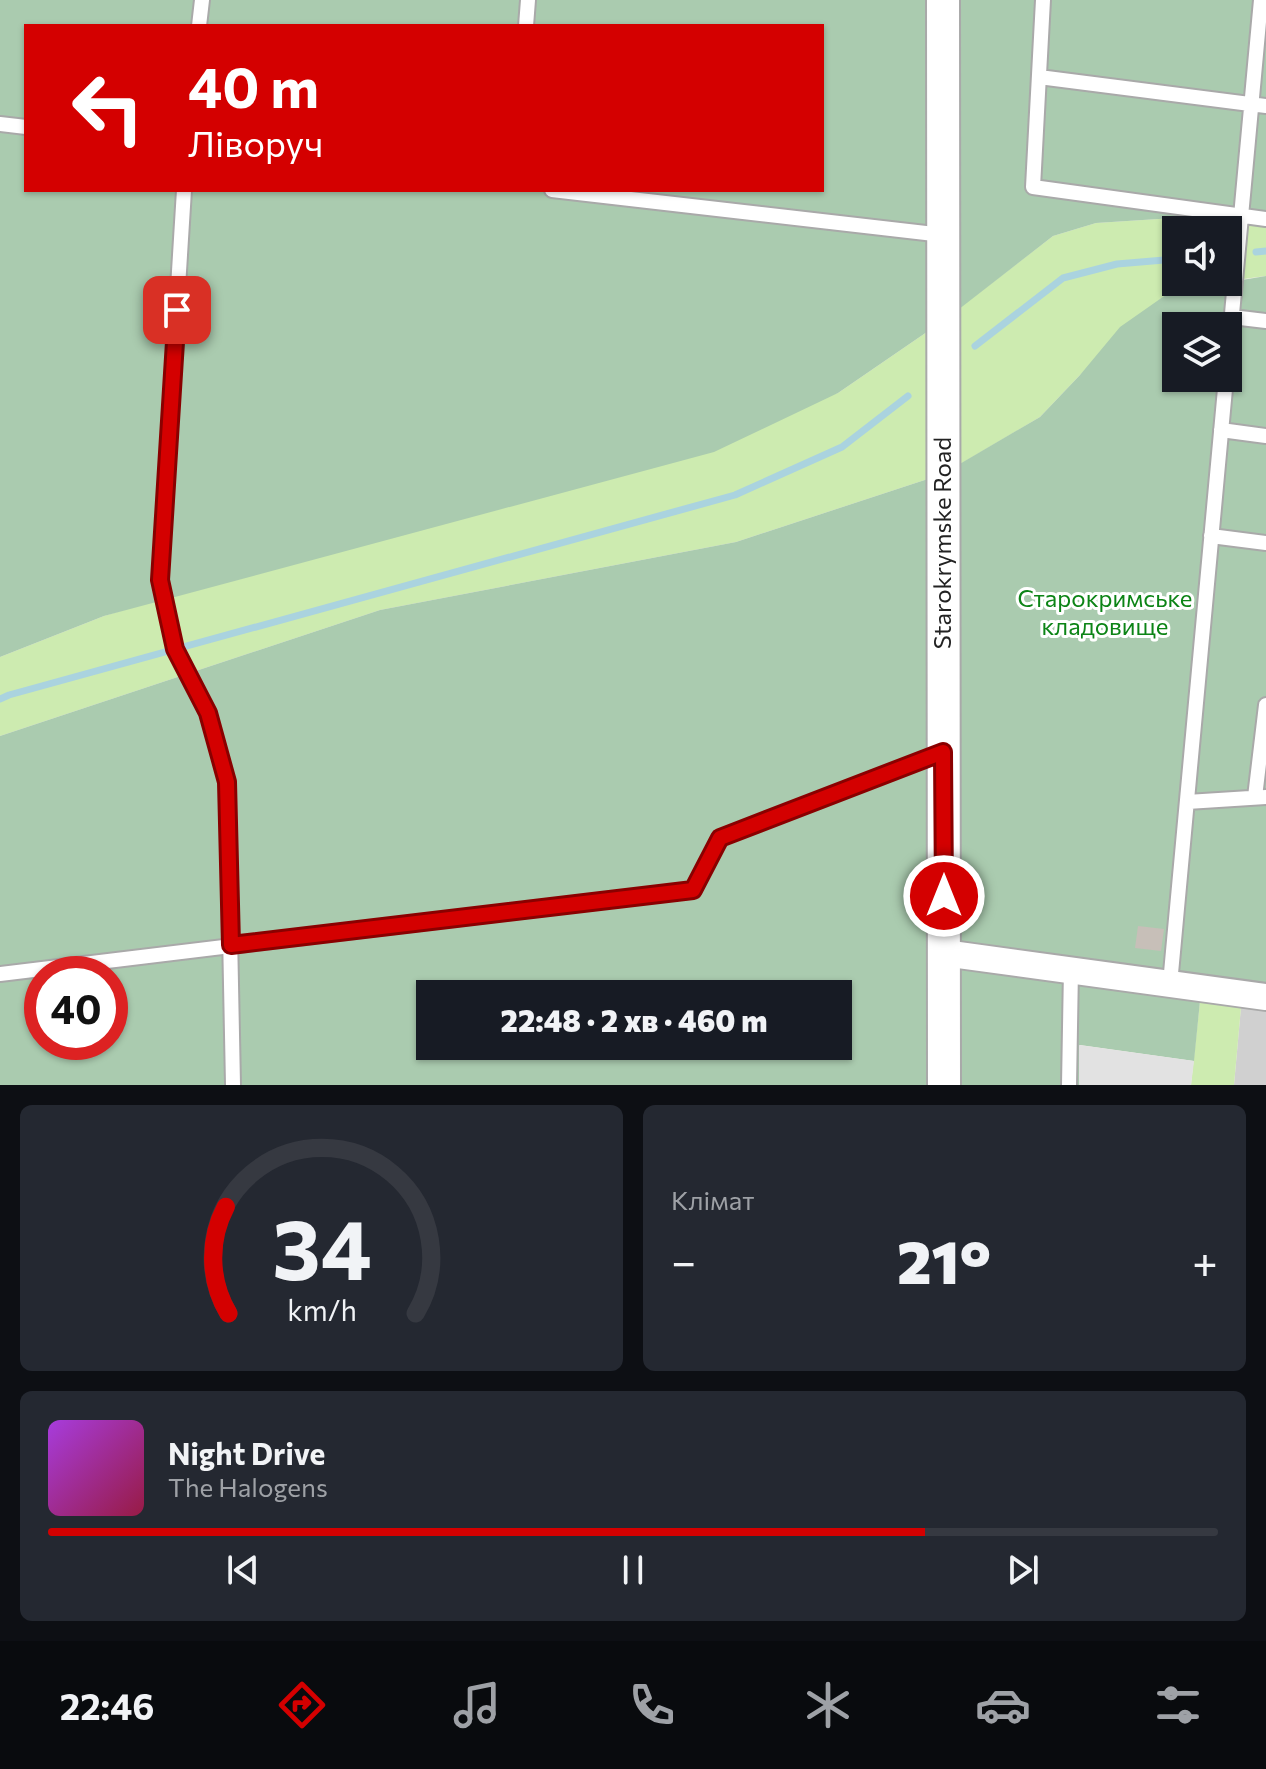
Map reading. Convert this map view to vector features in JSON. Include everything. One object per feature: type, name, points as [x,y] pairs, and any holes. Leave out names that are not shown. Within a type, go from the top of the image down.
[{"type":"street","name":"Starokrymske Road","points":[[943,0],[944,1085]]},
{"type":"street","points":[[944,953],[1266,997]]},
{"type":"lane","points":[[199,24],[202,0]]},
{"type":"lane","points":[[526,24],[528,0]]},
{"type":"lane","points":[[1043,0],[1033,187],[1241,216],[1259,105],[1261,0]]},
{"type":"lane","points":[[1039,77],[1259,105]]},
{"type":"lane","points":[[0,124],[24,127]]},
{"type":"lane","points":[[184,192],[160,580],[175,649],[208,713],[227,782],[233,1085]]},
{"type":"lane","points":[[569,192],[943,235]]},
{"type":"lane","points":[[1242,216],[1266,219]]},
{"type":"lane","points":[[1242,318],[1266,321]]},
{"type":"lane","points":[[1170,984],[1225,392]]},
{"type":"lane","points":[[1221,430],[1266,436]]},
{"type":"lane","points":[[1211,536],[1266,543]]},
{"type":"lane","points":[[1187,802],[1260,797],[1266,705]]},
{"type":"lane","points":[[0,974],[693,890],[720,838],[943,752]]},
{"type":"lane","points":[[1069,1085],[1071,969]]},
{"type":"shaded area","points":[[1241,1007],[1266,1011],[1266,1085],[1234,1085]]},
{"type":"shaded area","points":[[1079,1045],[1194,1061],[1191,1085],[1079,1085]]},
{"type":"green space","name":"Старокримське кладовище","points":[[0,0],[1266,0],[1266,215],[1162,216],[1162,219],[1096,223],[1053,236],[945,320],[946,472],[1040,417],[1120,327],[1164,296],[1242,296],[1242,280],[1266,276],[1266,1011],[1200,1001],[1194,1061],[1080,1045],[1079,1085],[0,1085],[0,736],[380,610],[736,542],[940,475],[940,323],[838,393],[714,452],[104,616],[0,657]]},
{"type":"green space","points":[[1266,215],[1266,276],[1242,279],[1242,216],[1235,216]]},
{"type":"green space","points":[[1162,219],[1162,296],[1166,296],[1080,375],[1040,417],[945,473],[945,319],[1053,236],[1096,223]]},
{"type":"green space","points":[[940,323],[940,475],[736,542],[380,610],[0,736],[0,657],[104,616],[838,393]]},
{"type":"green space","points":[[1200,1001],[1241,1007],[1234,1085],[1191,1085]]},
{"type":"building","points":[[1138,926],[1164,929],[1161,951],[1135,948]]},
{"type":"waterway","points":[[1256,252],[1266,251]]},
{"type":"waterway","points":[[975,346],[1063,278],[1117,264],[1162,260]]},
{"type":"waterway","points":[[0,699],[735,495],[842,447],[908,396]]},
{"type":"route","points":[[177,310],[160,580],[175,649],[208,713],[227,782],[231,945],[693,890],[720,838],[943,752],[944,896]]}]
